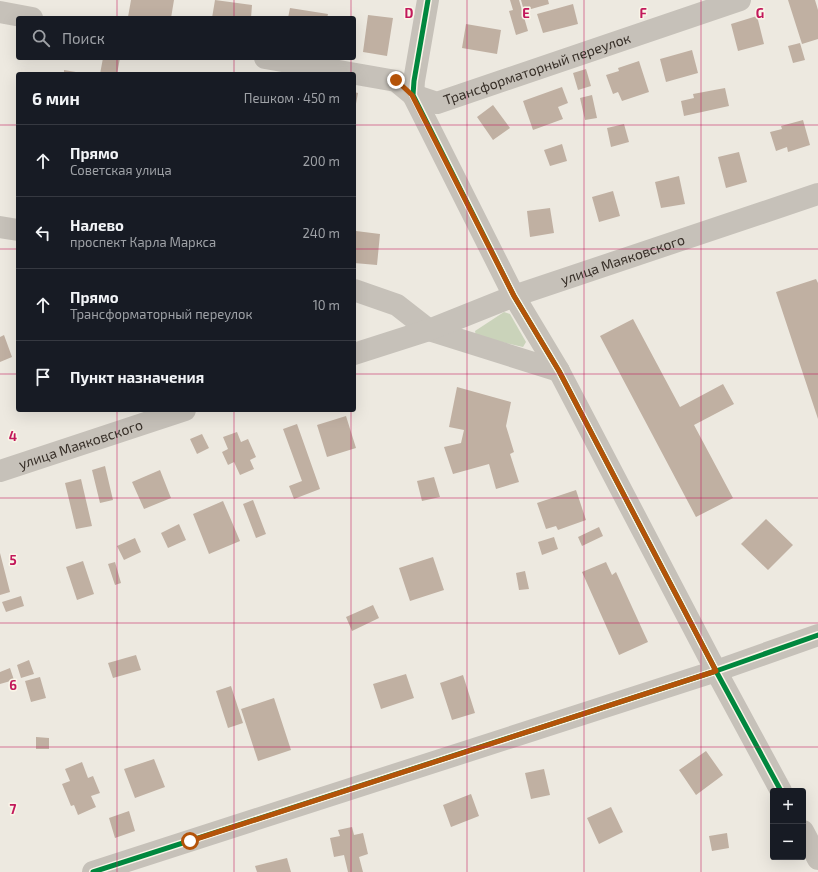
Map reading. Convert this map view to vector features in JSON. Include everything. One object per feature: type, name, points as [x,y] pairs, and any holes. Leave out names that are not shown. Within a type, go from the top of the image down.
[{"type":"street","points":[[428,0],[412,95],[514,296],[559,371],[716,671],[779,788]]},
{"type":"street","name":"Трансформаторный переулок","points":[[356,73],[396,80],[412,95],[437,103],[740,0]]},
{"type":"street","points":[[0,12],[21,16]]},
{"type":"street","name":"Трансформаторный переулок","points":[[277,60],[348,72]]},
{"type":"street","name":"улица Маяковского","points":[[356,353],[429,330],[514,296],[818,194]]},
{"type":"street","points":[[0,227],[16,230]]},
{"type":"street","points":[[356,291],[397,305],[429,330],[559,371]]},
{"type":"street","name":"улица Маяковского","points":[[0,471],[179,412]]},
{"type":"street","points":[[93,872],[716,671],[818,635]]},
{"type":"street","points":[[806,837],[818,859]]},
{"type":"green space","points":[[504,312],[510,314],[526,342],[523,347],[476,336],[475,331]]},
{"type":"building","points":[[131,0],[174,0],[171,16],[128,16]]},
{"type":"building","points":[[215,0],[252,5],[251,16],[212,16]]},
{"type":"building","points":[[510,0],[519,0],[528,31],[516,35],[509,11],[513,10]]},
{"type":"building","points":[[521,0],[548,0],[549,4],[524,11]]},
{"type":"building","points":[[788,0],[815,0],[818,10],[818,39],[802,44]]},
{"type":"building","points":[[573,4],[578,24],[543,33],[537,14]]},
{"type":"building","points":[[290,8],[328,14],[328,16],[288,16]]},
{"type":"building","points":[[368,15],[393,18],[387,56],[363,52]]},
{"type":"building","points":[[757,16],[764,44],[738,51],[731,24]]},
{"type":"building","points":[[466,24],[501,30],[497,54],[462,48]]},
{"type":"building","points":[[800,43],[805,60],[793,63],[788,46]]},
{"type":"building","points":[[692,50],[698,73],[666,82],[660,59]]},
{"type":"building","points":[[103,60],[120,60],[117,72],[100,72]]},
{"type":"building","points":[[639,61],[649,92],[622,101],[618,92],[613,94],[606,75],[619,71],[618,68]]},
{"type":"building","points":[[586,69],[591,86],[578,90],[573,73]]},
{"type":"building","points":[[64,70],[76,72],[64,72]]},
{"type":"building","points":[[562,87],[568,103],[558,107],[563,119],[533,130],[523,101]]},
{"type":"building","points":[[725,88],[729,106],[684,116],[681,101],[694,98],[693,94]]},
{"type":"building","points":[[356,92],[358,93],[356,104]]},
{"type":"building","points":[[592,95],[597,118],[585,120],[580,98]]},
{"type":"building","points":[[493,105],[510,128],[493,140],[477,117]]},
{"type":"building","points":[[803,120],[810,145],[788,152],[787,147],[776,151],[770,132],[782,129],[781,126]]},
{"type":"building","points":[[624,124],[629,142],[611,147],[607,128]]},
{"type":"building","points":[[562,144],[567,161],[550,166],[544,150]]},
{"type":"building","points":[[739,152],[747,182],[726,188],[718,157]]},
{"type":"building","points":[[679,176],[685,204],[661,208],[655,182]]},
{"type":"building","points":[[613,191],[620,216],[599,222],[592,197]]},
{"type":"building","points":[[550,208],[554,233],[530,237],[527,211]]},
{"type":"building","points":[[356,231],[380,234],[377,265],[356,263]]},
{"type":"building","points":[[816,279],[818,283],[818,419],[776,292]]},
{"type":"building","points":[[633,319],[680,407],[723,384],[734,404],[694,425],[733,498],[696,517],[600,336]]},
{"type":"building","points":[[4,335],[12,357],[0,362],[0,337]]},
{"type":"building","points":[[457,387],[511,402],[506,426],[514,452],[510,454],[519,482],[496,489],[489,464],[453,474],[444,447],[461,443],[464,430],[449,427]]},
{"type":"building","points":[[346,416],[356,448],[327,457],[317,425]]},
{"type":"building","points":[[297,424],[320,489],[294,499],[289,486],[302,481],[283,429]]},
{"type":"building","points":[[237,432],[241,442],[248,439],[256,457],[250,460],[254,469],[240,475],[234,462],[228,465],[222,452],[228,449],[223,437]]},
{"type":"building","points":[[202,434],[209,448],[197,454],[190,439]]},
{"type":"building","points":[[105,466],[113,500],[100,503],[92,470]]},
{"type":"building","points":[[160,470],[171,498],[144,509],[132,482]]},
{"type":"building","points":[[434,477],[440,497],[422,501],[417,481]]},
{"type":"building","points":[[81,479],[92,526],[76,529],[65,483]]},
{"type":"building","points":[[576,490],[586,520],[558,530],[556,526],[546,529],[537,503]]},
{"type":"building","points":[[253,500],[266,534],[256,538],[243,504]]},
{"type":"building","points":[[223,501],[240,541],[209,554],[193,514]]},
{"type":"building","points":[[766,519],[793,545],[768,570],[741,544]]},
{"type":"building","points":[[179,524],[186,540],[168,548],[161,533]]},
{"type":"building","points":[[599,527],[603,536],[582,546],[578,537]]},
{"type":"building","points":[[554,537],[558,549],[542,555],[538,542]]},
{"type":"building","points":[[135,538],[141,552],[124,560],[117,546]]},
{"type":"building","points":[[0,553],[10,592],[0,595]]},
{"type":"building","points":[[433,557],[444,590],[410,601],[399,568]]},
{"type":"building","points":[[83,561],[94,594],[77,600],[66,567]]},
{"type":"building","points":[[115,562],[121,583],[115,585],[108,564]]},
{"type":"building","points":[[606,562],[612,575],[616,572],[648,642],[619,655],[582,572]]},
{"type":"building","points":[[525,571],[529,589],[519,590],[516,573]]},
{"type":"building","points":[[21,596],[24,606],[6,612],[2,602]]},
{"type":"building","points":[[373,605],[379,618],[352,631],[346,617]]},
{"type":"building","points":[[136,655],[141,670],[113,678],[108,663]]},
{"type":"building","points":[[29,660],[34,674],[21,678],[17,665]]},
{"type":"building","points":[[10,668],[14,680],[0,684],[0,672]]},
{"type":"building","points":[[406,674],[414,698],[381,709],[373,684]]},
{"type":"building","points":[[463,675],[475,713],[452,720],[440,683]]},
{"type":"building","points":[[40,677],[46,698],[31,702],[25,681]]},
{"type":"building","points":[[231,686],[243,723],[228,728],[216,691]]},
{"type":"building","points":[[274,698],[291,750],[258,761],[241,709]]},
{"type":"building","points":[[36,737],[49,738],[49,749],[36,749]]},
{"type":"building","points":[[706,751],[723,775],[696,795],[679,770]]},
{"type":"building","points":[[154,759],[165,787],[135,798],[124,769]]},
{"type":"building","points":[[82,762],[88,778],[93,776],[100,793],[91,796],[96,807],[78,815],[74,805],[71,806],[62,784],[70,781],[65,769]]},
{"type":"building","points":[[544,769],[550,795],[531,799],[525,773]]},
{"type":"building","points":[[471,794],[479,816],[451,827],[443,805]]},
{"type":"building","points":[[611,807],[623,832],[599,844],[587,818]]},
{"type":"building","points":[[129,811],[135,831],[115,838],[109,818]]},
{"type":"building","points":[[352,827],[354,835],[363,833],[368,854],[359,857],[363,872],[348,872],[344,855],[334,857],[330,838],[340,836],[338,830]]},
{"type":"building","points":[[727,833],[729,848],[712,851],[709,836]]},
{"type":"building","points":[[287,858],[291,872],[257,872],[255,866]]},
{"type":"cycle path","points":[[428,0],[413,95],[514,296],[559,371],[716,671],[779,788]]},
{"type":"cycle path","points":[[93,872],[716,671],[818,635]]},
{"type":"route","points":[[190,841],[716,671],[559,371],[514,296],[412,95],[396,80]]}]
